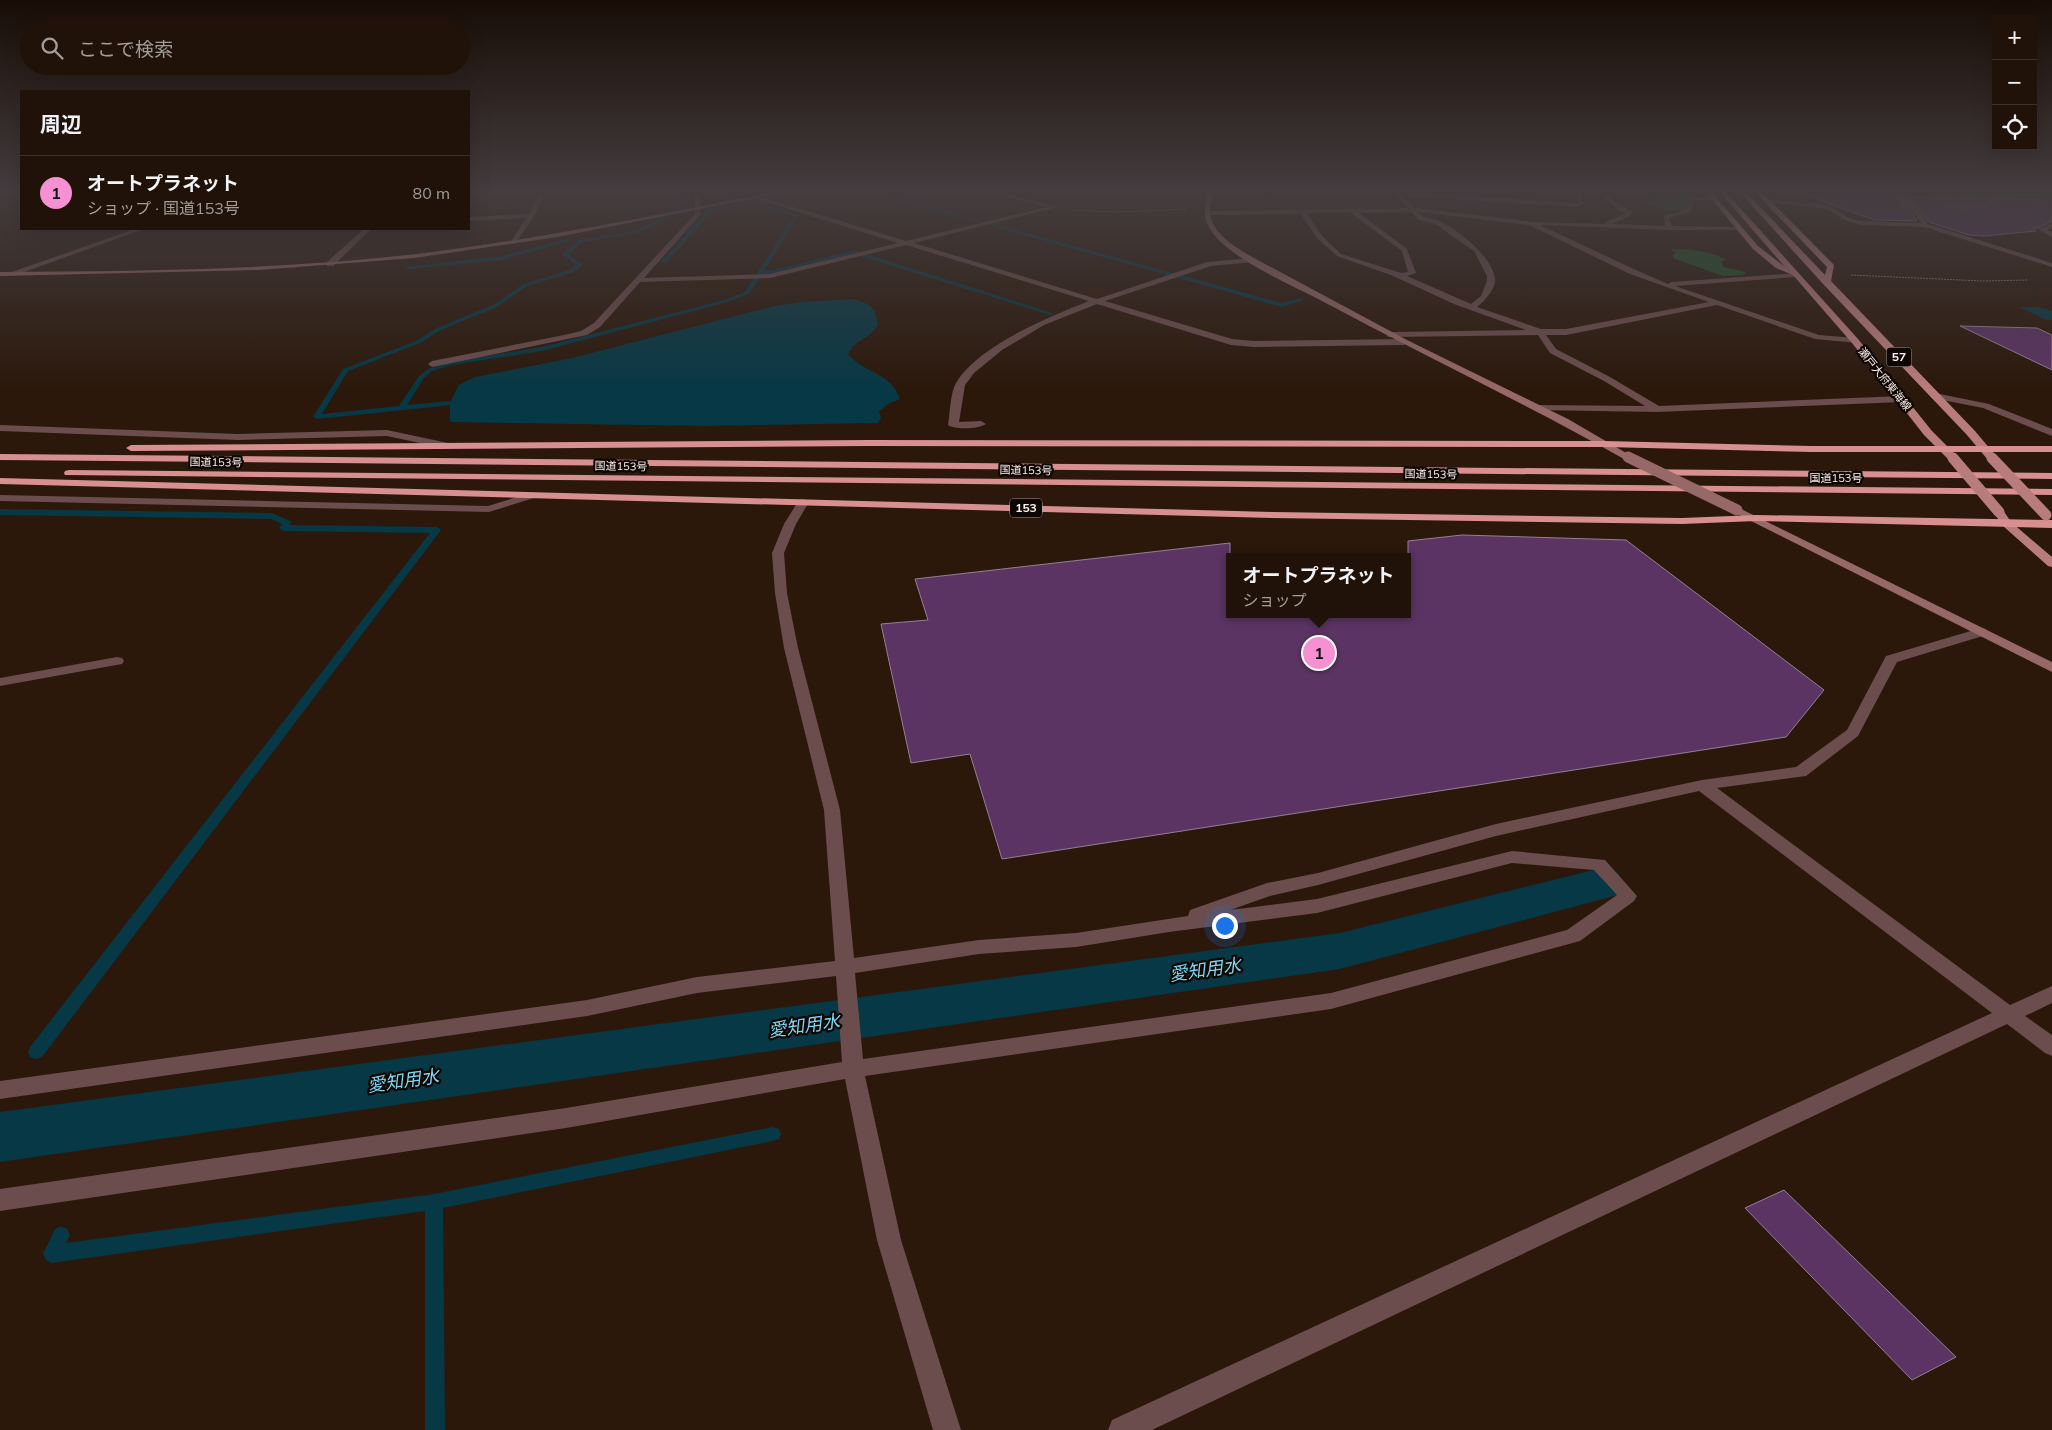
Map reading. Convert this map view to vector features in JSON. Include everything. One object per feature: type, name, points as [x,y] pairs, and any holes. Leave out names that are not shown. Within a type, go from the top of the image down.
[{"type":"highway","points":[[0,449],[868,443],[1605,444],[1945,450],[1989,454],[2052,449]]},
{"type":"highway","name":"国道153号","points":[[0,457],[2052,476]]},
{"type":"highway","name":"国道153号","points":[[0,472],[2052,492]]},
{"type":"highway","name":"153","points":[[0,481],[1273,515],[1682,521],[1756,518],[2007,524],[2050,521]]},
{"type":"main road","name":"57","points":[[1763,257],[1778,268],[1795,275]]},
{"type":"main road","name":"瀬戸大府東海線","points":[[1781,257],[1855,341],[1928,433],[1953,458],[2007,524],[2052,563]]},
{"type":"main road","name":"瀬戸大府東海線","points":[[1805,257],[1827,283],[1881,337],[2050,521]]},
{"type":"main road","points":[[1820,257],[1830,267],[1827,283]]},
{"type":"street","points":[[0,279],[60,257]]},
{"type":"street","points":[[330,264],[338,257]]},
{"type":"street","points":[[0,274],[192,271],[330,264],[407,257]]},
{"type":"street","points":[[432,364],[584,332],[597,325],[659,257]]},
{"type":"street","points":[[637,280],[770,276],[849,257]]},
{"type":"street","points":[[949,257],[1095,302],[1237,343],[1404,342]]},
{"type":"street","points":[[1245,257],[1404,342],[1537,408],[1628,457],[1756,518],[2052,668]]},
{"type":"street","points":[[1344,257],[1399,276],[1472,307],[1540,332],[1553,351],[1657,409]]},
{"type":"street","points":[[1399,276],[1412,273],[1407,257]]},
{"type":"street","points":[[1472,307],[1484,297],[1491,281],[1491,276],[1481,257]]},
{"type":"street","points":[[1600,257],[1665,285],[1818,337],[1855,341]]},
{"type":"street","points":[[2025,257],[2052,265]]},
{"type":"street","points":[[981,424],[953,425],[960,385],[971,371],[999,348],[1041,323],[1095,302],[1210,264],[1250,260]]},
{"type":"street","points":[[1665,285],[1795,275]]},
{"type":"street","points":[[1391,335],[1566,332],[1719,302]]},
{"type":"street","points":[[1935,396],[1986,406],[2052,433]]},
{"type":"street","points":[[1537,408],[1657,409],[1902,400]]},
{"type":"street","points":[[0,428],[238,437],[387,433],[448,446]]},
{"type":"street","points":[[0,498],[489,508],[534,496]]},
{"type":"street","points":[[803,502],[790,524],[778,553],[781,593],[791,648],[832,810],[854,1069],[890,1240],[947,1430]]},
{"type":"street","points":[[1169,924],[1267,890],[1318,880],[1496,830],[1702,785],[1800,772],[1853,733],[1891,659],[1981,632]]},
{"type":"street","points":[[0,682],[117,662]]},
{"type":"street","points":[[1702,785],[2052,1048]]},
{"type":"street","points":[[0,1090],[587,1008],[697,985],[847,974],[979,946],[1076,940],[1169,924],[1316,906],[1512,857],[1599,864],[1628,896],[1573,936],[1331,1001],[854,1069],[566,1118],[0,1200]]},
{"type":"street","points":[[1122,1430],[2052,994]]},
{"type":"path","points":[[1848,274],[1982,281],[2032,280]]},
{"type":"green space","points":[[1719,257],[1726,260],[1721,262],[1724,267],[1746,272],[1743,275],[1723,276],[1673,258]]},
{"type":"water","points":[[851,299],[862,301],[871,307],[876,314],[878,325],[855,345],[848,354],[861,365],[891,384],[900,399],[888,404],[879,412],[881,417],[878,423],[707,426],[450,422],[450,403],[459,385],[475,377],[572,358],[775,306],[802,302]]},
{"type":"water","points":[[2020,307],[2040,307],[2052,311],[2052,320],[2046,320]]},
{"type":"building","points":[[1960,326],[2037,328],[2052,335],[2052,370]]},
{"type":"building","points":[[1462,535],[1626,540],[1824,690],[1786,737],[1002,859],[970,754],[911,763],[881,624],[928,620],[915,579],[1230,543],[1230,553],[1226,553],[1226,618],[1411,618],[1411,553],[1408,553],[1408,541]]},
{"type":"building","points":[[1784,1190],[1956,1357],[1912,1380],[1745,1208]]},
{"type":"waterway","points":[[408,267],[507,257]]},
{"type":"waterway","points":[[402,408],[317,417],[345,370],[418,342],[439,329],[495,306],[524,286],[571,271],[580,265],[569,257]]},
{"type":"waterway","points":[[664,262],[669,257]]},
{"type":"waterway","points":[[760,273],[770,257]]},
{"type":"waterway","points":[[760,273],[778,271],[835,257]]},
{"type":"waterway","points":[[869,257],[1052,314]]},
{"type":"waterway","points":[[1107,257],[1282,305],[1301,300]]},
{"type":"waterway","points":[[402,408],[421,377],[430,370],[450,363],[542,349],[726,301],[747,293],[760,273]]},
{"type":"waterway","points":[[402,408],[450,403]]},
{"type":"waterway","points":[[0,512],[272,516],[287,523],[283,528],[437,530],[36,1052]]},
{"type":"waterway","name":"愛知用水","points":[[0,1137],[1340,951],[1602,884]]},
{"type":"waterway","points":[[434,1202],[773,1134]]},
{"type":"waterway","points":[[61,1235],[52,1254],[434,1202]]},
{"type":"waterway","points":[[434,1202],[435,1430]]},
{"type":"place","name":"オートプラネット","points":[[1319,653]]}]
